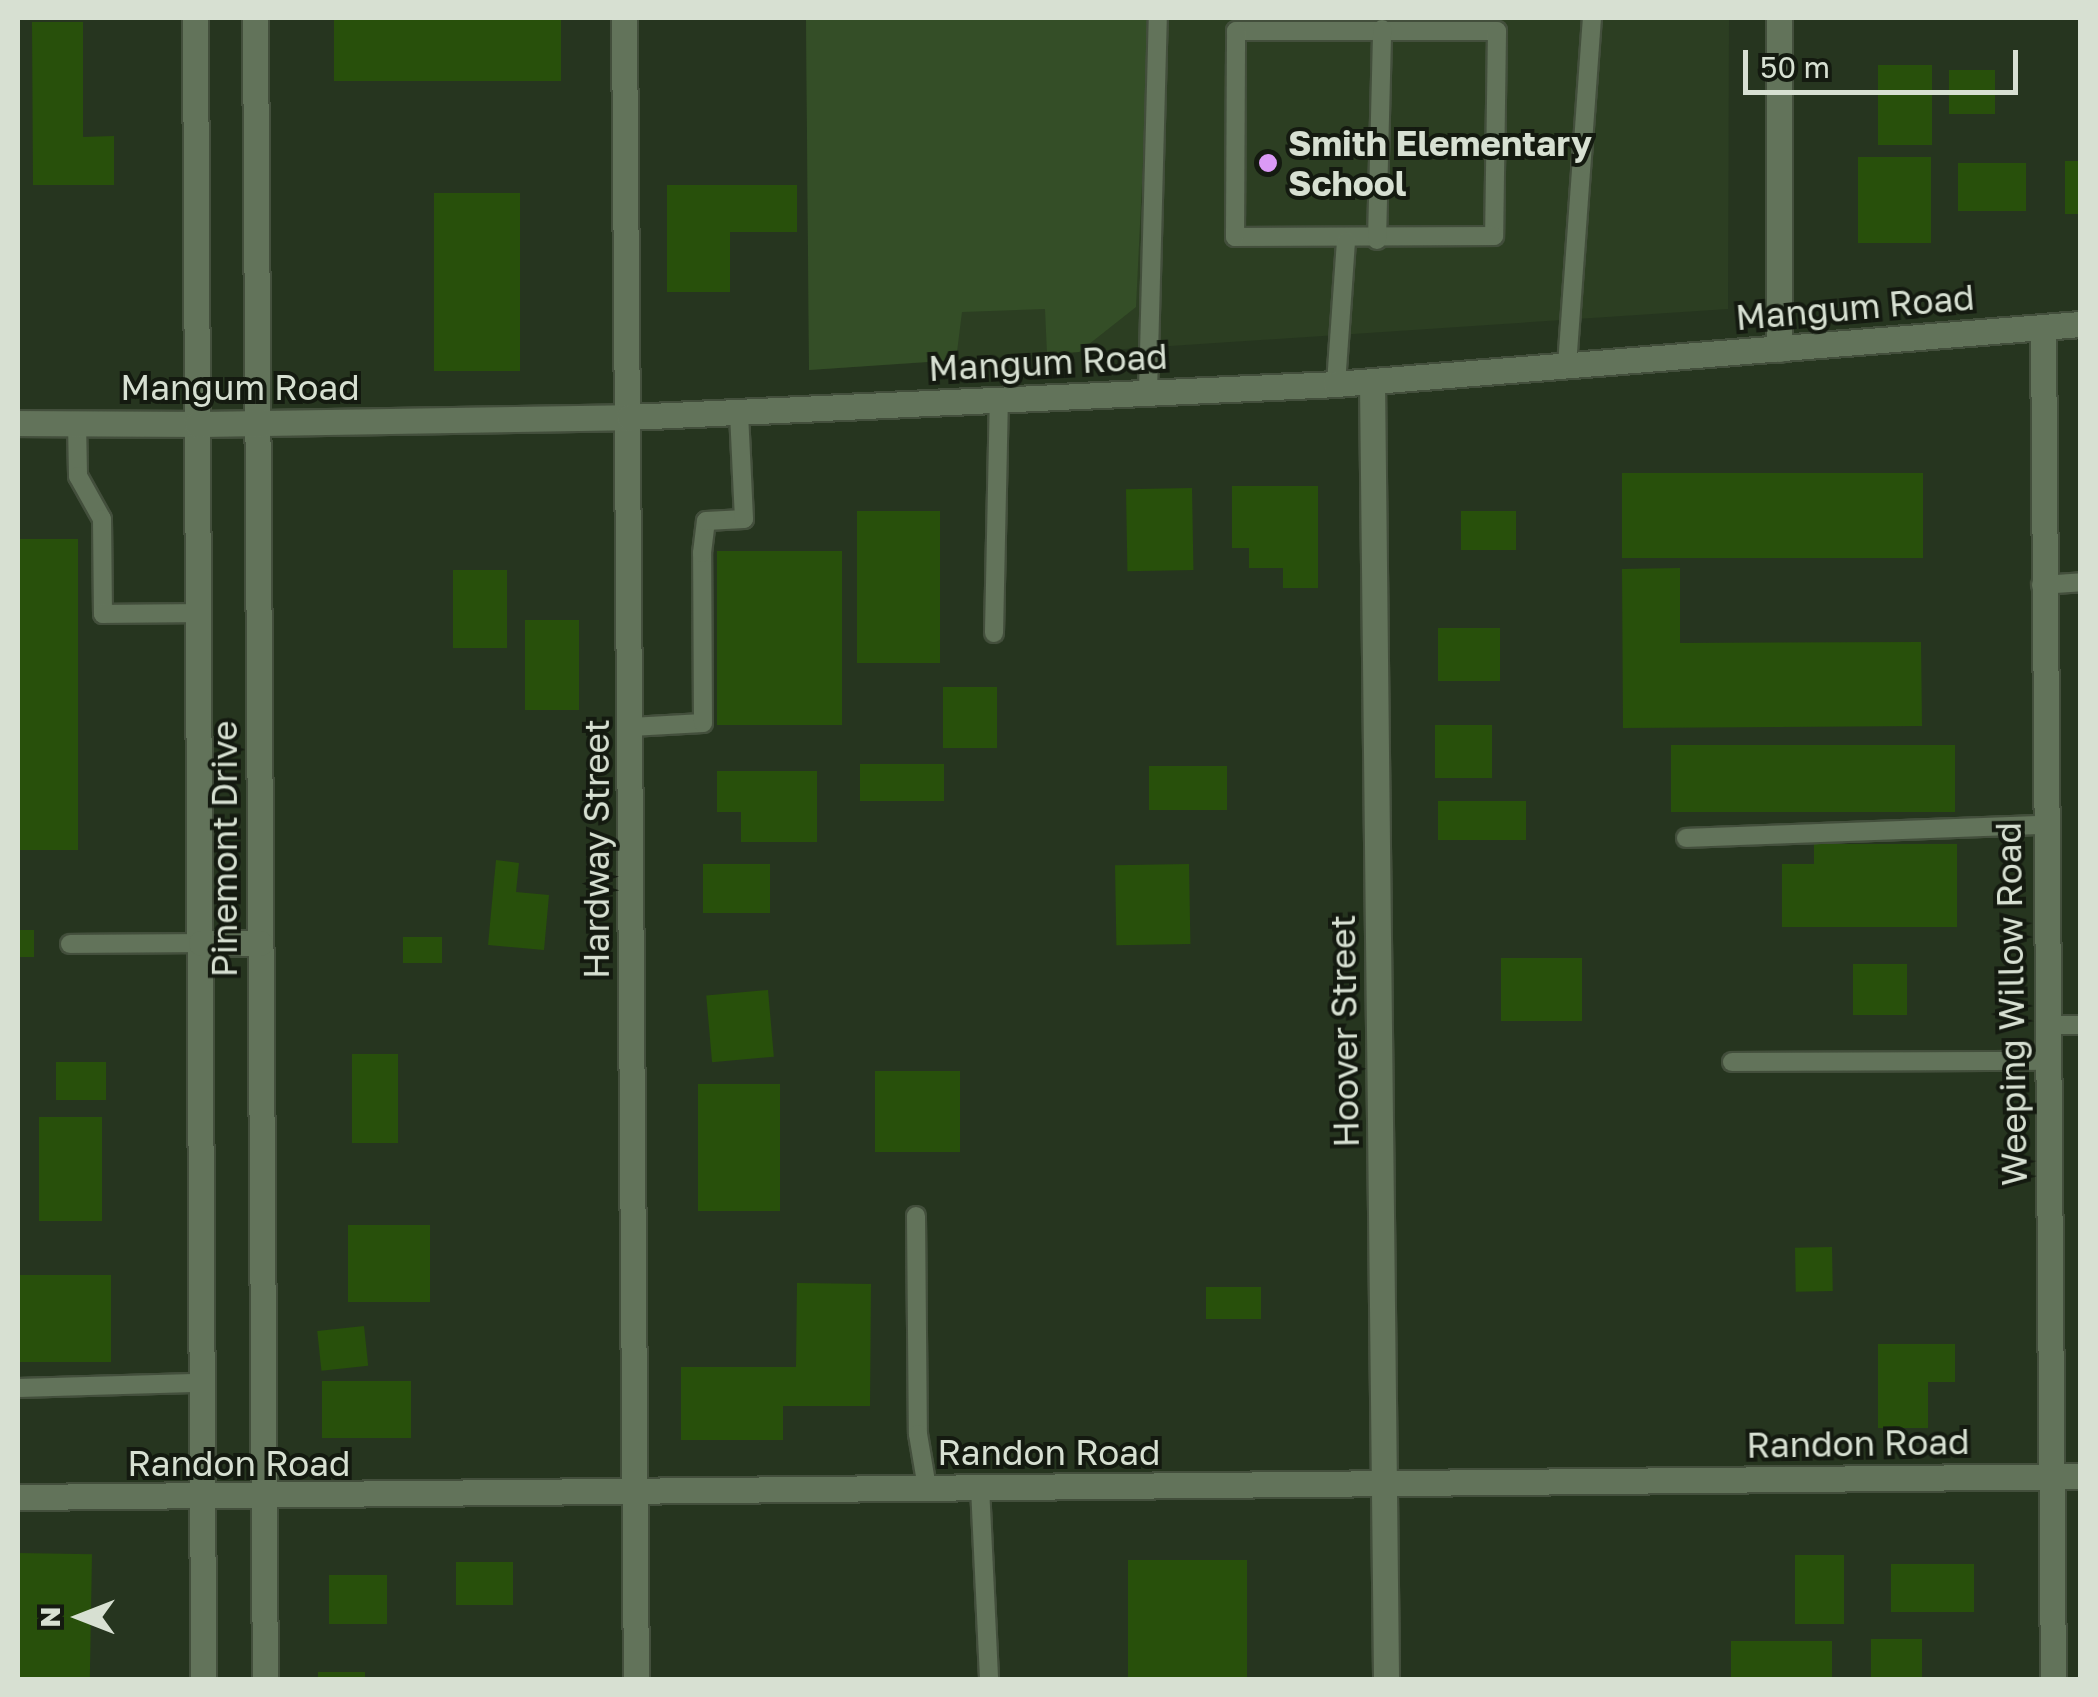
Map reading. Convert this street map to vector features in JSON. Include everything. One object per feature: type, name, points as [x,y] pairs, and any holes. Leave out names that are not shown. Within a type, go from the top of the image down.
[{"type":"street","name":"Pinemont Drive","points":[[195,18],[203,1680]]},
{"type":"street","name":"Pinemont Drive","points":[[255,18],[265,1680]]},
{"type":"street","name":"Hardway Street","points":[[624,18],[636,1680]]},
{"type":"street","points":[[1779,18],[1779,349]]},
{"type":"street","name":"Mangum Road","points":[[18,423],[629,418],[1372,382],[2080,324]]},
{"type":"street","name":"Weeping Willow Road","points":[[2043,327],[2041,584],[2053,1680]]},
{"type":"street","name":"Hoover Street","points":[[1372,382],[1386,1680]]},
{"type":"street","points":[[200,944],[260,943]]},
{"type":"street","name":"Randon Road","points":[[18,1497],[203,1500],[634,1490],[2080,1476]]},
{"type":"lane","points":[[1148,392],[1158,18]]},
{"type":"lane","points":[[1568,366],[1592,18]]},
{"type":"lane","points":[[1377,240],[1382,29]]},
{"type":"lane","points":[[1382,29],[1497,31],[1494,236],[1377,240],[1234,238],[1236,31],[1382,29]]},
{"type":"lane","points":[[1336,384],[1346,240]]},
{"type":"lane","points":[[994,633],[999,400]]},
{"type":"lane","points":[[630,727],[703,722],[702,553],[706,521],[744,519],[738,412]]},
{"type":"lane","points":[[76,423],[78,476],[102,519],[103,614],[199,613]]},
{"type":"lane","points":[[2041,584],[2080,582]]},
{"type":"lane","points":[[1686,838],[2043,825]]},
{"type":"lane","points":[[70,944],[200,944]]},
{"type":"lane","points":[[2047,1026],[2080,1025]]},
{"type":"lane","points":[[1732,1062],[2047,1061]]},
{"type":"lane","points":[[916,1216],[918,1434],[927,1488]]},
{"type":"lane","points":[[18,1388],[202,1383]]},
{"type":"lane","points":[[980,1487],[988,1680]]},
{"type":"shaded area","name":"Smith Elementary School","points":[[806,18],[1729,18],[1728,309],[809,370]]},
{"type":"shaded area","points":[[806,18],[1150,18],[1136,307],[1079,352],[1047,354],[1045,309],[962,312],[956,360],[809,370]]},
{"type":"building","points":[[334,18],[561,18],[561,81],[334,81]]},
{"type":"building","points":[[32,22],[83,22],[83,137],[114,136],[114,185],[33,185]]},
{"type":"building","points":[[1878,65],[1932,65],[1932,145],[1878,145]]},
{"type":"building","points":[[1949,70],[1995,70],[1995,114],[1949,114]]},
{"type":"building","points":[[1858,157],[1931,157],[1931,243],[1858,243]]},
{"type":"building","points":[[2065,161],[2080,161],[2080,214],[2065,214]]},
{"type":"building","points":[[1958,163],[2026,163],[2026,211],[1958,211]]},
{"type":"building","points":[[667,185],[797,185],[797,232],[730,232],[730,292],[667,292]]},
{"type":"building","points":[[434,193],[520,193],[520,371],[434,371]]},
{"type":"building","points":[[1622,473],[1923,473],[1923,558],[1622,558]]},
{"type":"building","points":[[1232,486],[1318,486],[1318,588],[1283,588],[1283,568],[1249,568],[1249,548],[1232,548]]},
{"type":"building","points":[[1192,488],[1193,570],[1127,571],[1126,489]]},
{"type":"building","points":[[857,511],[940,511],[940,663],[857,663]]},
{"type":"building","points":[[1461,511],[1516,511],[1516,550],[1461,550]]},
{"type":"building","points":[[18,539],[78,539],[78,850],[18,850]]},
{"type":"building","points":[[717,551],[842,551],[842,725],[717,725]]},
{"type":"building","points":[[1680,568],[1680,643],[1921,642],[1922,726],[1623,728],[1622,569]]},
{"type":"building","points":[[453,570],[507,570],[507,648],[453,648]]},
{"type":"building","points":[[525,620],[579,620],[579,710],[525,710]]},
{"type":"building","points":[[1438,628],[1500,628],[1500,681],[1438,681]]},
{"type":"building","points":[[943,687],[997,687],[997,748],[943,748]]},
{"type":"building","points":[[1435,725],[1492,725],[1492,778],[1435,778]]},
{"type":"building","points":[[1671,745],[1955,745],[1955,812],[1671,812]]},
{"type":"building","points":[[860,764],[944,764],[944,801],[860,801]]},
{"type":"building","points":[[1149,766],[1227,766],[1227,810],[1149,810]]},
{"type":"building","points":[[717,771],[817,771],[817,842],[741,842],[741,812],[717,812]]},
{"type":"building","points":[[1438,801],[1526,801],[1526,840],[1438,840]]},
{"type":"building","points":[[1814,844],[1957,844],[1957,927],[1782,927],[1782,864],[1814,864]]},
{"type":"building","points":[[496,860],[519,863],[516,892],[549,895],[544,950],[488,945]]},
{"type":"building","points":[[703,864],[770,864],[770,913],[703,913]]},
{"type":"building","points":[[1189,864],[1190,944],[1116,945],[1115,865]]},
{"type":"building","points":[[18,930],[34,930],[34,957],[18,957]]},
{"type":"building","points":[[403,937],[442,937],[442,963],[403,963]]},
{"type":"building","points":[[1501,958],[1582,958],[1582,1021],[1501,1021]]},
{"type":"building","points":[[1853,964],[1907,964],[1907,1015],[1853,1015]]},
{"type":"building","points":[[768,990],[774,1057],[712,1062],[706,995]]},
{"type":"building","points":[[352,1054],[398,1054],[398,1143],[352,1143]]},
{"type":"building","points":[[56,1062],[106,1062],[106,1100],[56,1100]]},
{"type":"building","points":[[875,1071],[960,1071],[960,1152],[875,1152]]},
{"type":"building","points":[[698,1084],[780,1084],[780,1211],[698,1211]]},
{"type":"building","points":[[39,1117],[102,1117],[102,1221],[39,1221]]},
{"type":"building","points":[[348,1225],[430,1225],[430,1302],[348,1302]]},
{"type":"building","points":[[1832,1247],[1833,1291],[1796,1292],[1795,1248]]},
{"type":"building","points":[[18,1275],[111,1275],[111,1362],[18,1362]]},
{"type":"building","points":[[797,1283],[871,1284],[870,1406],[783,1406],[783,1440],[681,1440],[681,1367],[796,1367]]},
{"type":"building","points":[[1206,1287],[1261,1287],[1261,1319],[1206,1319]]},
{"type":"building","points":[[364,1326],[368,1366],[321,1371],[317,1331]]},
{"type":"building","points":[[1878,1344],[1955,1344],[1955,1382],[1928,1382],[1928,1428],[1878,1428]]},
{"type":"building","points":[[322,1381],[411,1381],[411,1438],[322,1438]]},
{"type":"building","points":[[18,1553],[92,1554],[90,1680],[18,1680]]},
{"type":"building","points":[[1795,1555],[1844,1555],[1844,1624],[1795,1624]]},
{"type":"building","points":[[1128,1560],[1247,1560],[1247,1680],[1128,1680]]},
{"type":"building","points":[[456,1562],[513,1562],[513,1605],[456,1605]]},
{"type":"building","points":[[1891,1564],[1974,1564],[1974,1612],[1891,1612]]},
{"type":"building","points":[[329,1575],[387,1575],[387,1624],[329,1624]]},
{"type":"building","points":[[1871,1639],[1922,1639],[1922,1680],[1871,1680]]},
{"type":"building","points":[[1731,1641],[1832,1641],[1832,1680],[1731,1680]]},
{"type":"building","points":[[318,1672],[365,1672],[365,1680],[318,1680]]},
{"type":"place","name":"Smith Elementary School","points":[[1268,163]]}]
